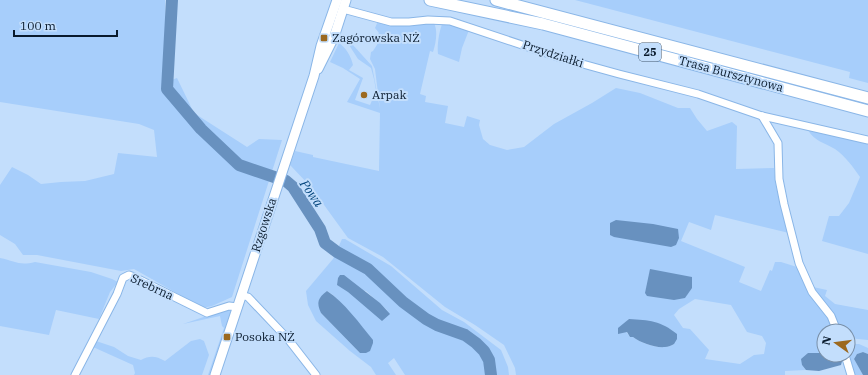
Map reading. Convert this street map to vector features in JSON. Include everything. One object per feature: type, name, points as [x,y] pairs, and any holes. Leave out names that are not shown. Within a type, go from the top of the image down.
[{"type":"main road","name":"Trasa Bursztynowa","points":[[430,0],[537,22],[868,111]]},
{"type":"main road","name":"Trasa Bursztynowa","points":[[496,0],[868,98]]},
{"type":"street","points":[[334,23],[337,0]]},
{"type":"street","points":[[334,23],[343,10],[346,0]]},
{"type":"street","name":"Przydziałki","points":[[343,10],[391,22],[428,20],[450,21],[561,58],[698,94],[762,116],[868,140]]},
{"type":"street","name":"Rzgowska","points":[[215,375],[314,76],[326,55],[334,23]]},
{"type":"street","points":[[762,116],[778,143],[779,179],[799,263],[812,292],[831,316],[834,323]]},
{"type":"street","name":"Srebrna","points":[[75,375],[117,294],[123,278],[126,275],[134,277],[207,313],[228,306],[238,307]]},
{"type":"street","points":[[241,295],[248,297],[288,339],[316,375]]},
{"type":"street","points":[[847,363],[851,375]]},
{"type":"shaded area","points":[[0,0],[165,0],[166,34],[163,83],[177,78],[194,113],[247,147],[259,139],[282,140],[232,297],[212,306],[203,308],[134,269],[121,271],[37,255],[23,255],[15,244],[0,235],[0,185],[12,167],[41,184],[85,181],[114,174],[118,153],[157,157],[154,130],[139,124],[0,102]]},
{"type":"shaded area","points":[[575,0],[868,0],[868,83],[849,78],[850,72]]},
{"type":"shaded area","points":[[378,21],[434,23],[436,33],[435,45],[433,52],[430,51],[420,94],[426,96],[425,102],[448,106],[445,123],[464,127],[467,116],[480,120],[479,125],[483,139],[490,145],[507,150],[524,147],[554,124],[616,88],[640,93],[678,108],[690,108],[707,131],[732,122],[737,126],[736,169],[774,168],[776,186],[789,233],[715,215],[711,230],[689,222],[681,241],[745,267],[739,282],[761,291],[770,270],[772,271],[775,262],[781,262],[797,267],[808,292],[831,323],[816,323],[816,353],[808,353],[802,365],[806,370],[785,371],[785,375],[516,375],[515,368],[504,345],[445,307],[383,257],[348,238],[311,187],[290,165],[295,151],[313,155],[313,157],[379,171],[380,113],[347,102],[360,79],[330,62],[339,43],[351,58],[353,65],[349,70],[363,78],[355,100],[370,105],[374,96],[377,96],[371,68],[358,59],[349,45],[341,38],[342,36],[353,45],[372,66],[380,109],[375,69],[370,59],[371,52],[380,40],[376,37],[379,33],[375,28]],"holes":[[[695,299],[731,305],[747,332],[762,336],[766,343],[764,354],[754,355],[740,364],[705,359],[709,350],[690,329],[683,328],[674,315],[679,309]],[[629,319],[674,344],[666,347],[652,346],[630,337],[622,326]]]},
{"type":"shaded area","points":[[447,23],[469,30],[462,48],[459,62],[438,54],[438,42],[441,27],[442,24]]},
{"type":"shaded area","points":[[808,130],[868,144],[868,254],[822,241],[829,216],[839,216],[849,203],[860,177],[843,155],[813,137]]},
{"type":"shaded area","points":[[616,220],[653,224],[678,229],[679,238],[676,245],[671,247],[614,237],[610,235],[610,223]]},
{"type":"shaded area","points":[[342,239],[345,239],[391,266],[442,310],[464,322],[501,350],[508,367],[509,375],[405,375],[394,358],[388,363],[396,375],[376,375],[371,367],[316,321],[308,305],[306,291],[333,259]],"holes":[[[337,285],[366,291],[388,311]],[[327,291],[333,295],[351,314],[360,353],[321,313]]]},
{"type":"shaded area","points":[[0,258],[21,263],[35,262],[91,272],[118,282],[110,292],[99,319],[56,310],[49,335],[0,326]]},
{"type":"shaded area","points":[[650,269],[692,277],[692,288],[685,298],[674,300],[647,296],[645,293]]},
{"type":"shaded area","points":[[340,275],[344,275],[380,303],[390,314],[382,321],[348,292],[337,285]]},
{"type":"shaded area","points":[[813,287],[827,290],[825,296],[835,304],[868,310],[868,340],[856,339],[856,323],[838,323],[814,291]]},
{"type":"shaded area","points":[[327,291],[346,307],[373,340],[370,351],[360,353],[321,313],[318,303]]},
{"type":"shaded area","points":[[224,310],[230,310],[232,312],[211,375],[208,375],[224,328],[222,326],[220,316],[183,324]]},
{"type":"shaded area","points":[[629,319],[649,321],[666,326],[677,334],[677,339],[674,344],[667,347],[657,347],[648,345],[633,337],[630,337],[627,332],[618,334],[618,328]]},
{"type":"shaded area","points":[[200,339],[204,341],[209,355],[202,375],[134,375],[133,365],[93,347],[96,341],[114,347],[128,356],[141,360],[147,357],[153,357],[165,361],[191,341]]},
{"type":"shaded area","points":[[856,344],[868,348],[868,354],[863,352],[856,356]]},
{"type":"shaded area","points":[[863,352],[868,354],[868,375],[863,375],[856,363],[857,354]]},
{"type":"shaded area","points":[[808,353],[816,353],[816,363],[842,363],[841,365],[819,371],[806,370],[802,365],[801,359]]},
{"type":"shaded area","points":[[851,363],[856,363],[863,375],[854,375]]},
{"type":"waterway","name":"Powa","points":[[172,0],[167,89],[201,129],[239,165],[286,181],[293,187],[320,229],[325,243],[337,252],[368,269],[403,302],[426,319],[437,325],[465,335],[476,343],[484,351],[489,360],[491,375]]},
{"type":"place","name":"Zagórowska NŻ","points":[[324,38]]},
{"type":"place","name":"Arpak","points":[[364,95]]},
{"type":"place","name":"Posoka NŻ","points":[[227,337]]}]
